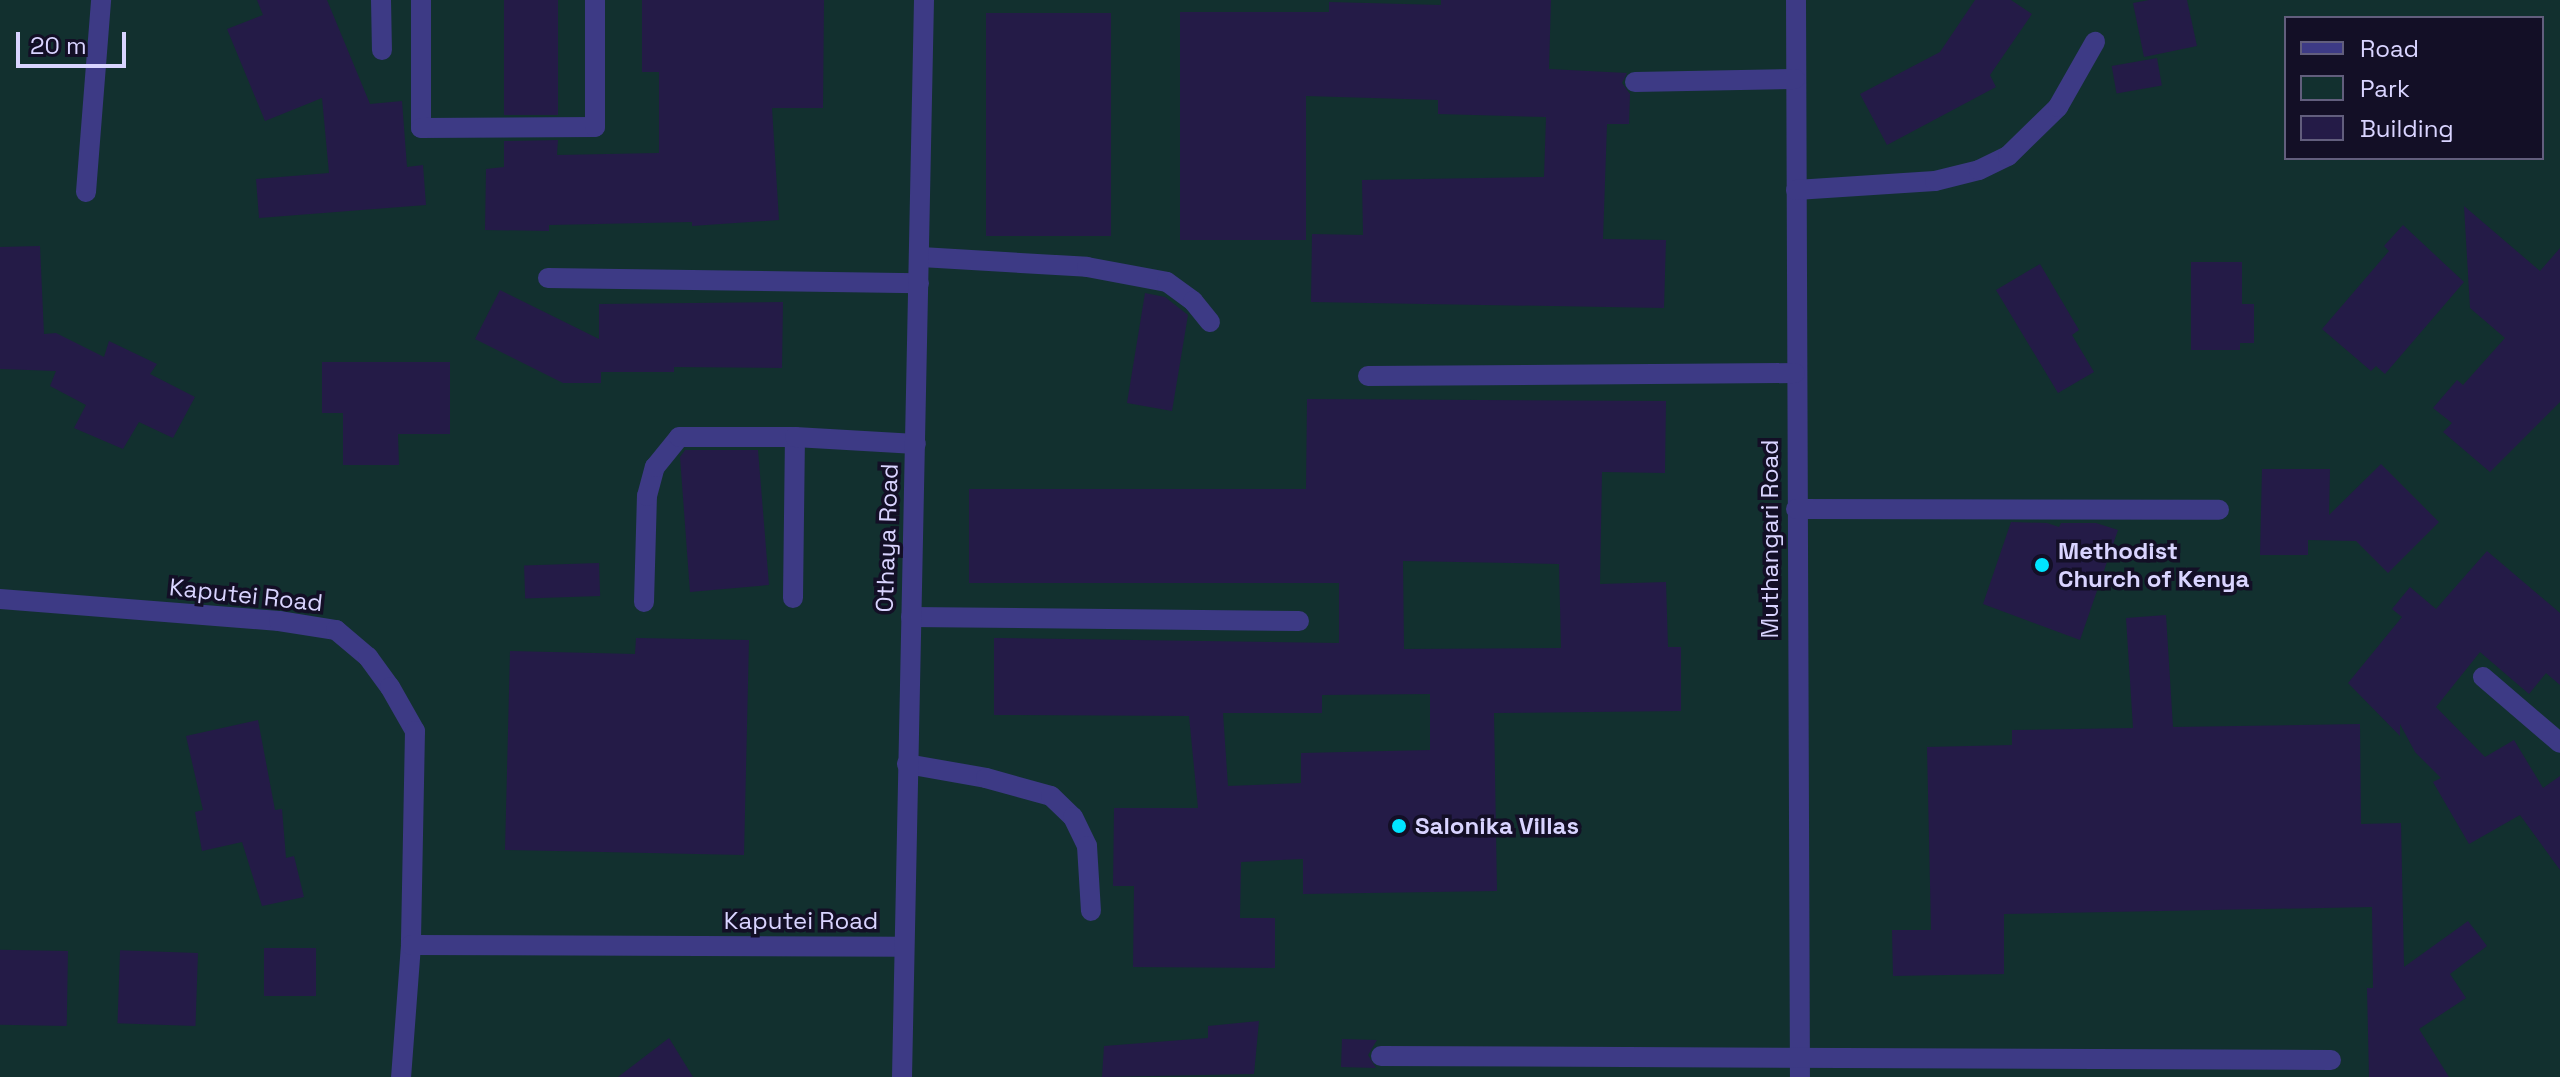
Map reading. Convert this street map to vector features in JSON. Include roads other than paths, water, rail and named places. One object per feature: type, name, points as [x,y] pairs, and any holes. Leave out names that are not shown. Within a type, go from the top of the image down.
[{"type":"street","points":[[86,192],[101,0]]},
{"type":"street","points":[[381,0],[382,50]]},
{"type":"street","points":[[421,0],[421,128],[595,127],[595,0]]},
{"type":"street","name":"Othaya Road","points":[[902,1077],[902,947],[921,257],[924,0]]},
{"type":"street","name":"Muthangari Road","points":[[1796,0],[1799,1067]]},
{"type":"street","points":[[1796,190],[1935,181],[1979,170],[2008,156],[2058,107],[2095,42]]},
{"type":"street","points":[[1635,82],[1795,79]]},
{"type":"street","points":[[921,257],[1087,267],[1167,282],[1193,301],[1210,322]]},
{"type":"street","points":[[548,278],[919,283]]},
{"type":"street","points":[[1368,376],[1795,373]]},
{"type":"street","points":[[644,602],[647,496],[655,467],[679,437],[795,437],[916,444]]},
{"type":"street","points":[[793,598],[795,437]]},
{"type":"street","points":[[1796,509],[2219,510]]},
{"type":"street","name":"Kaputei Road","points":[[0,599],[279,621],[336,630],[368,657],[390,687],[415,731],[411,945],[401,1077]]},
{"type":"street","points":[[911,617],[1299,621]]},
{"type":"street","points":[[2483,677],[2560,743]]},
{"type":"street","points":[[907,764],[986,778],[1051,796],[1073,817],[1087,846],[1091,911]]},
{"type":"street","name":"Kaputei Road","points":[[411,945],[902,947]]},
{"type":"street","points":[[1381,1056],[1799,1067],[2331,1060]]},
{"type":"place","name":"Methodist Church of Kenya","points":[[2042,565]]},
{"type":"place","name":"Salonika Villas","points":[[1399,826]]}]
